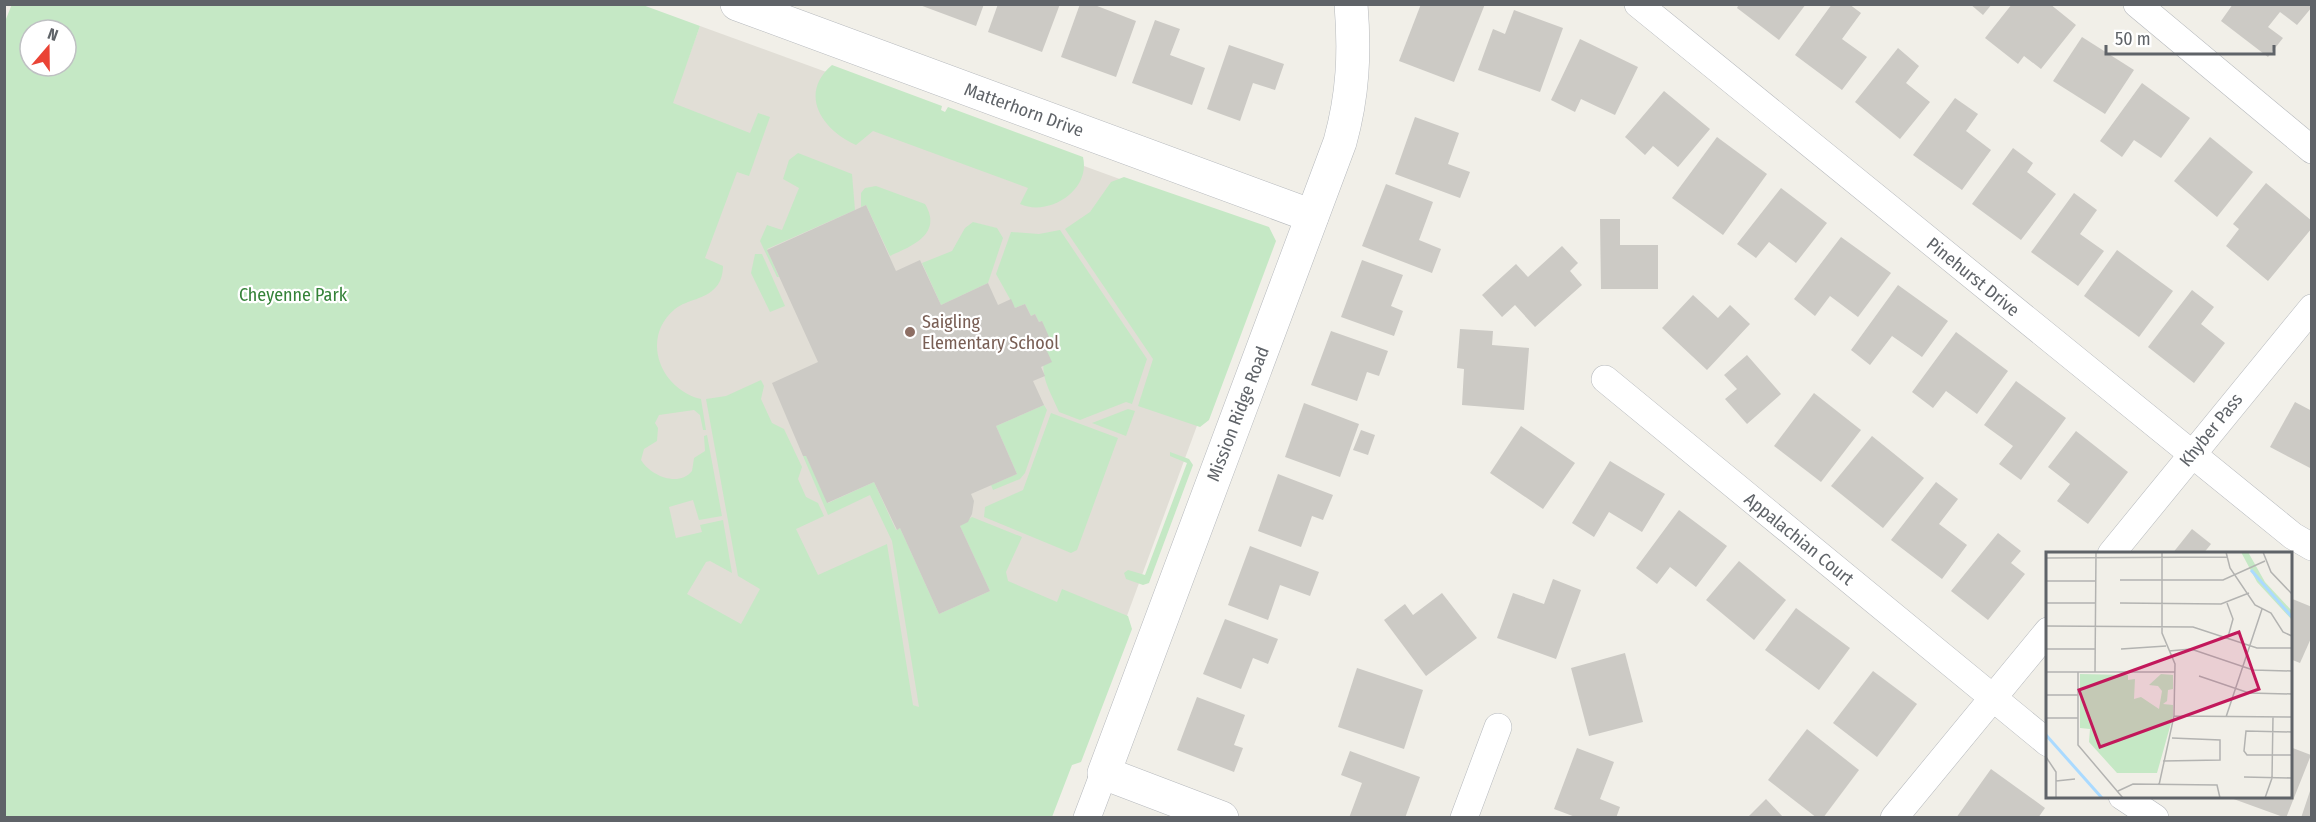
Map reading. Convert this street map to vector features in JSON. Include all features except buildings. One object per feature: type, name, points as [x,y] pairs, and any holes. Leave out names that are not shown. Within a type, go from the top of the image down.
[{"type":"street","name":"Matterhorn Drive","points":[[736,4],[1312,216]]},
{"type":"street","name":"Mission Ridge Road","points":[[1087,818],[1340,142],[1349,109],[1354,47],[1351,4]]},
{"type":"street","name":"Pinehurst Drive","points":[[1638,4],[2191,455],[2293,536],[2312,547]]},
{"type":"street","points":[[2150,9],[2312,150]]},
{"type":"street","name":"Khyber Pass","points":[[2113,552],[2312,308]]},
{"type":"street","name":"Appalachian Court","points":[[1605,379],[2046,741]]},
{"type":"street","points":[[1894,818],[2046,633]]},
{"type":"street","points":[[1464,818],[1498,727]]},
{"type":"street","points":[[1104,773],[1222,818]]},
{"type":"street","points":[[2125,798],[2155,818]]},
{"type":"shaded area","name":"Saigling Elementary School","points":[[700,26],[1268,233],[1072,765],[553,570],[529,495]]},
{"type":"green space","name":"Cheyenne Park","points":[[12,4],[640,4],[700,26],[673,103],[750,133],[758,113],[770,117],[749,176],[737,172],[705,258],[723,266],[719,283],[707,295],[675,309],[664,321],[659,334],[657,348],[666,374],[675,385],[701,399],[706,430],[703,430],[700,415],[694,410],[659,415],[655,423],[658,428],[657,441],[644,449],[641,460],[657,475],[679,479],[692,471],[694,458],[705,451],[704,436],[707,435],[722,516],[699,520],[693,500],[669,507],[676,538],[702,532],[700,525],[723,520],[732,573],[710,561],[706,562],[687,594],[741,624],[760,589],[738,576],[706,399],[726,396],[761,380],[764,386],[761,399],[772,423],[784,429],[802,467],[798,479],[806,497],[818,503],[824,516],[796,529],[818,575],[887,544],[913,705],[919,707],[892,541],[870,495],[828,515],[803,456],[806,456],[828,503],[874,482],[896,530],[900,528],[939,614],[990,591],[960,526],[972,517],[1022,537],[1006,572],[1008,581],[1057,602],[1062,589],[1128,616],[1132,629],[1081,762],[1072,765],[1052,817],[5,817],[4,24]]},
{"type":"green space","points":[[832,65],[942,106],[941,110],[945,112],[948,107],[1083,157],[1084,169],[1080,181],[1065,198],[1054,204],[1031,207],[1020,204],[1028,188],[873,131],[856,145],[833,130],[818,110],[817,88],[822,76]]},
{"type":"green space","points":[[798,153],[852,174],[855,210],[767,249],[779,277],[777,277],[760,241],[767,225],[782,230],[799,188],[783,179],[789,160]]},
{"type":"green space","points":[[1124,177],[1269,227],[1276,241],[1209,420],[1200,427],[1138,406],[1153,359],[1065,229],[1090,212],[1111,182]]},
{"type":"green space","points":[[876,186],[925,204],[930,214],[928,231],[922,238],[890,256],[866,205],[861,207],[861,193],[865,188]]},
{"type":"green space","points":[[973,222],[997,228],[1003,238],[988,283],[941,305],[922,263],[952,251],[965,228]]},
{"type":"green space","points":[[1060,230],[1147,359],[1132,404],[1126,402],[1080,420],[1059,412],[1048,388],[1043,366],[1046,349],[1050,348],[1042,321],[1039,322],[1035,314],[1031,316],[1025,304],[1015,308],[996,274],[1011,232],[1039,234]]},
{"type":"green space","points":[[755,254],[762,254],[785,306],[770,312],[751,273]]},
{"type":"green space","points":[[1044,405],[1047,410],[1025,473],[1020,479],[993,490],[991,485],[1017,474],[996,426]]},
{"type":"green space","points":[[1128,409],[1135,411],[1126,436],[1092,423]]},
{"type":"green space","points":[[1051,413],[1118,438],[1077,550],[1071,553],[984,517],[985,507],[1023,490]]},
{"type":"green space","points":[[1170,452],[1189,459],[1193,465],[1149,583],[1143,585],[1126,579],[1124,573],[1128,570],[1145,575],[1187,463],[1170,456]]},
{"type":"place","name":"Saigling Elementary School","points":[[910,332]]}]
